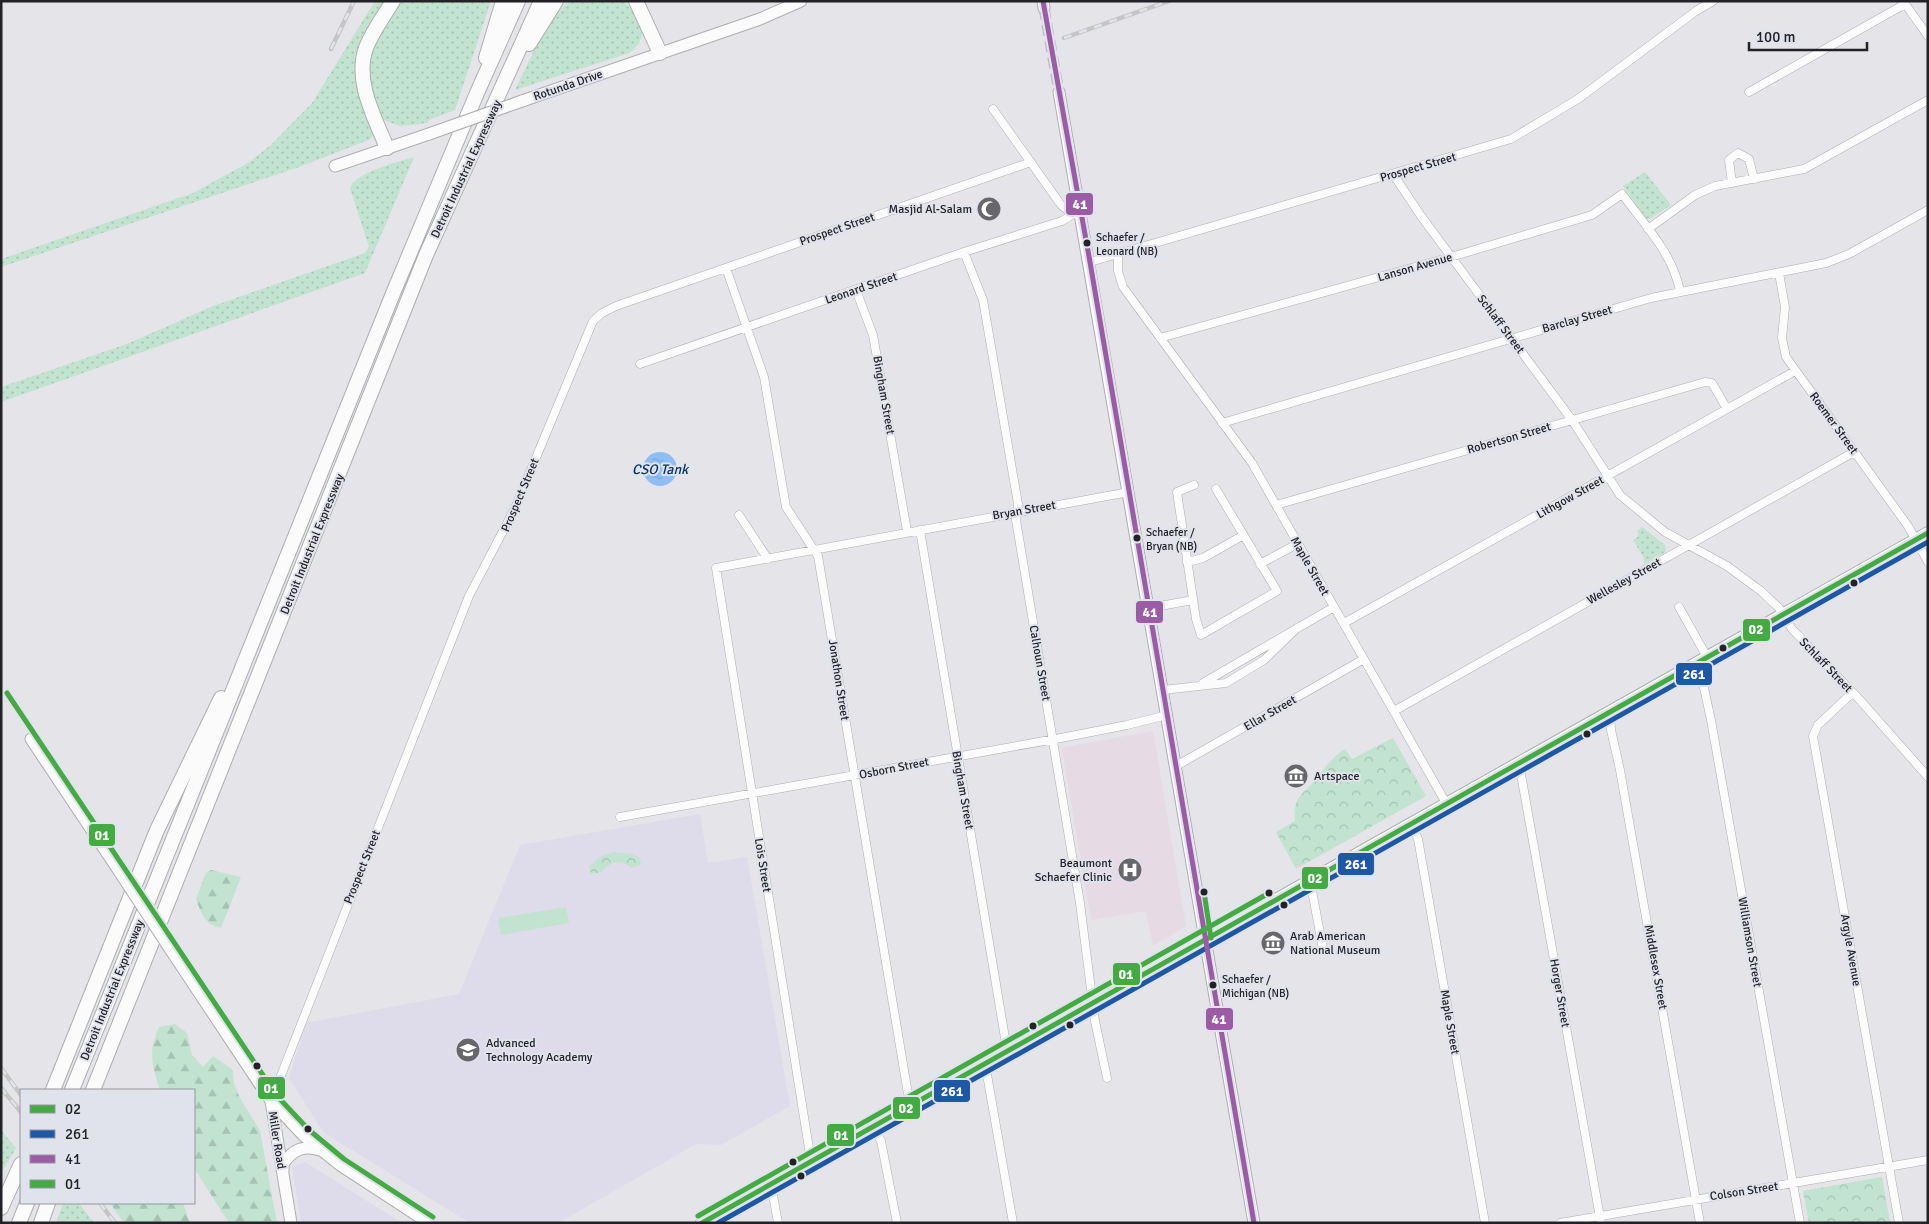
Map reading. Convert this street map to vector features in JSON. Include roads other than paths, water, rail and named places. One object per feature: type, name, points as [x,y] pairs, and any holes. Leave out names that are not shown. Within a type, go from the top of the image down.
[{"type":"highway","points":[[387,148],[366,95],[361,65],[369,41],[393,1]]},
{"type":"highway","points":[[476,93],[503,1]]},
{"type":"highway","name":"Detroit Industrial Expressway","points":[[72,1089],[476,93],[518,1]]},
{"type":"highway","name":"Detroit Industrial Expressway","points":[[93,1089],[426,255],[513,67],[541,1]]},
{"type":"highway","points":[[513,67],[556,1]]},
{"type":"highway","points":[[636,1],[660,53]]},
{"type":"highway","points":[[53,1089],[157,830],[230,679],[251,645]]},
{"type":"highway","points":[[1,1192],[20,1160]]},
{"type":"highway","points":[[1,1208],[20,1166]]},
{"type":"highway","points":[[19,1223],[27,1204]]},
{"type":"highway","points":[[41,1223],[48,1204]]},
{"type":"main road","name":"Rotunda Drive","points":[[335,166],[760,19],[801,1]]},
{"type":"main road","points":[[1059,92],[1090,262],[1204,939],[1254,1223]]},
{"type":"main road","points":[[702,1223],[1411,822],[1928,533]]},
{"type":"main road","name":"Miller Road","points":[[31,738],[271,1101],[291,1223]]},
{"type":"main road","points":[[271,1101],[304,1136],[340,1165],[429,1223]]},
{"type":"main road","points":[[283,1177],[283,1164],[296,1150],[305,1147],[322,1150]]},
{"type":"street","name":"Prospect Street","points":[[1090,262],[1496,144],[1524,133],[1578,100],[1696,11],[1713,1]]},
{"type":"street","points":[[1749,92],[1904,2],[1928,36]]},
{"type":"street","points":[[1648,229],[1701,191],[1804,169],[1928,100]]},
{"type":"street","points":[[993,109],[1060,205],[1066,209],[1080,210]]},
{"type":"street","points":[[1732,183],[1728,160],[1738,153],[1749,159],[1754,179]]},
{"type":"street","name":"Prospect Street","points":[[271,1101],[469,596],[514,508],[594,321],[602,313],[616,306],[1031,162]]},
{"type":"street","name":"Schlaff Street","points":[[1393,174],[1451,257],[1572,420],[1620,495],[1652,524],[1739,573],[1761,591],[1783,614],[1792,629],[1928,777]]},
{"type":"street","name":"Lanson Avenue","points":[[1160,338],[1451,257],[1592,215],[1622,194],[1674,267],[1680,291]]},
{"type":"street","name":"Leonard Street","points":[[640,364],[964,252],[1062,221],[1080,210]]},
{"type":"street","name":"Barclay Street","points":[[1222,422],[1680,291],[1826,263],[1849,254],[1928,210]]},
{"type":"street","name":"Calhoun Street","points":[[964,252],[983,300],[1018,504],[1016,520],[1107,1078]]},
{"type":"street","name":"Maple Street","points":[[1118,254],[1118,272],[1123,287],[1252,464],[1446,803]]},
{"type":"street","name":"Jonathon Street","points":[[726,268],[764,377],[786,507],[816,550],[821,569],[910,1106]]},
{"type":"street","name":"Roemer Street","points":[[1779,273],[1785,314],[1782,345],[1786,357],[1908,526],[1928,562]]},
{"type":"street","name":"Bingham Street","points":[[856,290],[873,335],[907,531]]},
{"type":"street","name":"Lithgow Street","points":[[1344,623],[1795,371]]},
{"type":"street","name":"Robertson Street","points":[[1276,505],[1707,381],[1714,386],[1727,409]]},
{"type":"street","name":"Wellesley Street","points":[[1394,711],[1854,452]]},
{"type":"street","points":[[1194,485],[1177,492],[1193,600],[1201,635],[1277,591],[1242,536],[1216,489]]},
{"type":"street","name":"Bryan Street","points":[[907,531],[1129,492]]},
{"type":"street","points":[[740,515],[768,559],[907,531]]},
{"type":"street","name":"Bingham Street","points":[[920,530],[956,756],[1007,1050]]},
{"type":"street","points":[[1188,562],[1203,558],[1242,536]]},
{"type":"street","points":[[1260,564],[1298,544]]},
{"type":"street","name":"Lois Street","points":[[768,559],[716,568],[811,1161]]},
{"type":"street","points":[[1149,608],[1193,600]]},
{"type":"street","points":[[1163,690],[1202,684],[1247,660],[1296,628],[1334,607]]},
{"type":"street","points":[[1679,607],[1707,657]]},
{"type":"street","name":"Ellar Street","points":[[1176,766],[1364,658]]},
{"type":"street","name":"Williamson Street","points":[[1694,664],[1702,679],[1711,720],[1800,1223]]},
{"type":"street","name":"Argyle Avenue","points":[[1852,693],[1818,725],[1813,736],[1899,1223]]},
{"type":"street","name":"Middlesex Street","points":[[1610,712],[1611,730],[1620,770],[1698,1199],[1700,1223]]},
{"type":"street","name":"Osborn Street","points":[[620,817],[1053,739],[1127,725],[1167,715]]},
{"type":"street","name":"Horger Street","points":[[1519,763],[1600,1219]]},
{"type":"street","name":"Maple Street","points":[[1411,822],[1418,838],[1485,1223]]},
{"type":"street","points":[[1310,880],[1322,944]]},
{"type":"street","points":[[985,1063],[1013,1223]]},
{"type":"street","points":[[873,1126],[881,1141],[897,1223]]},
{"type":"street","name":"Colson Street","points":[[1560,1223],[1600,1219],[1698,1199],[1928,1160]]},
{"type":"street","points":[[771,1184],[778,1223]]},
{"type":"water","name":"CSO Tank","points":[[660,452],[667,453],[672,457],[676,462],[676,476],[672,481],[667,485],[660,486],[653,485],[648,481],[644,476],[643,469],[644,462],[648,457],[653,453]]},
{"type":"tunnel","points":[[1044,8],[1059,92]]},
{"type":"railway","points":[[331,49],[354,1]]},
{"type":"railway","points":[[1064,38],[1169,1]]},
{"type":"railway","points":[[1,1068],[20,1094]]},
{"type":"railway","points":[[1,1088],[20,1111]]},
{"type":"railway","points":[[101,1204],[115,1223]]},
{"type":"place","name":"Masjid Al-Salam","points":[[989,209]]},
{"type":"place","name":"Schaefer / Leonard (NB)","points":[[1087,243]]},
{"type":"place","name":"Schaefer / Bryan (NB)","points":[[1137,538]]},
{"type":"place","name":"Artspace","points":[[1296,776]]},
{"type":"place","name":"Beaumont Schaefer Clinic","points":[[1130,870]]},
{"type":"place","name":"Arab American National Museum","points":[[1273,943]]},
{"type":"place","name":"Schaefer / Michigan (NB)","points":[[1213,985]]},
{"type":"place","name":"Advanced Technology Academy","points":[[468,1050]]}]
